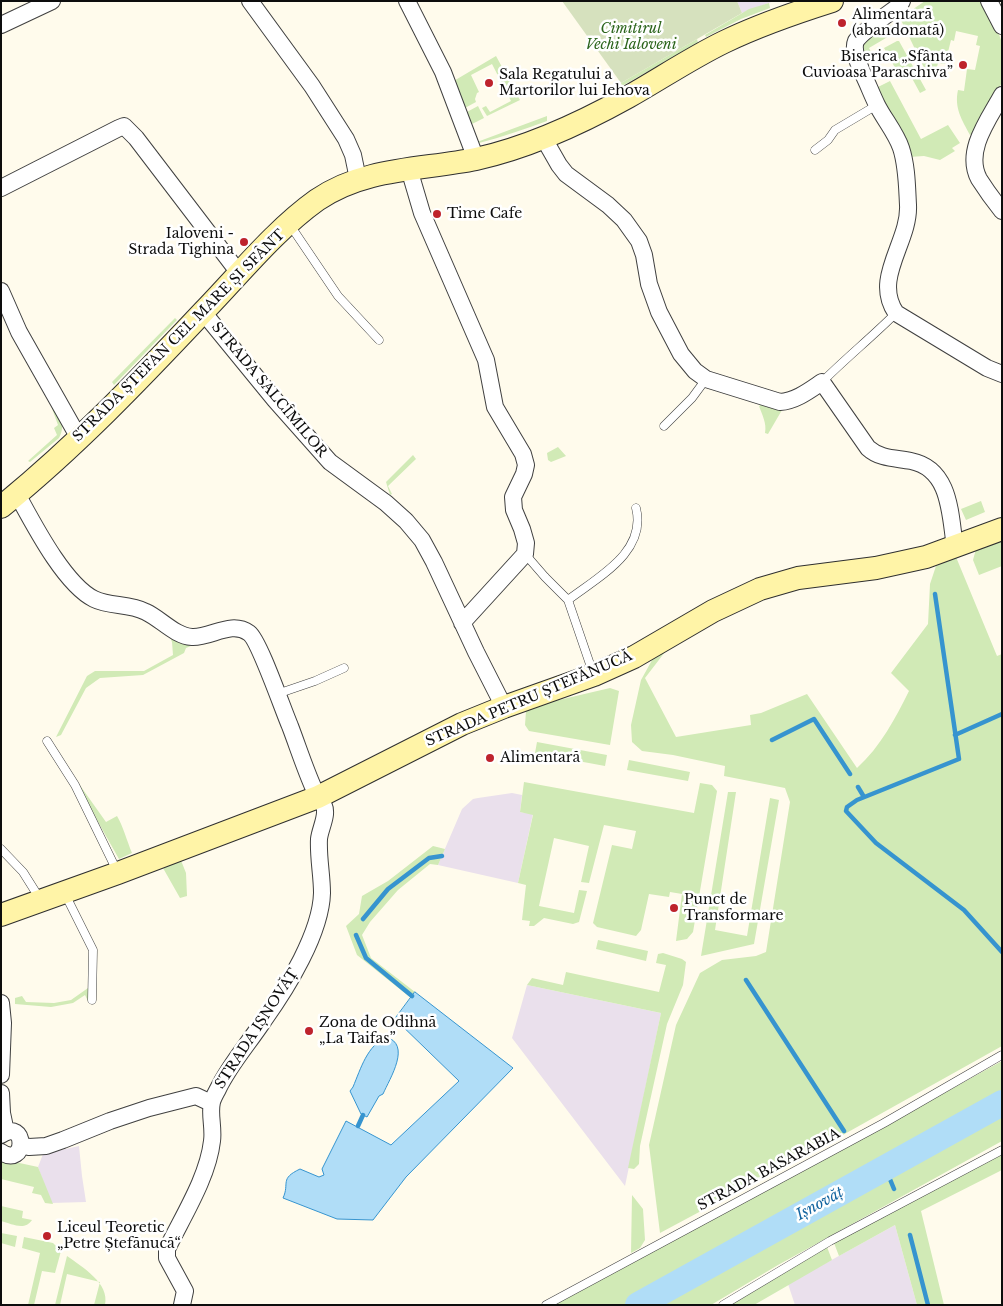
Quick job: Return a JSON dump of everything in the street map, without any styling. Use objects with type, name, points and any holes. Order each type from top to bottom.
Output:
[{"type":"main road","name":"STRADA ȘTEFAN CEL MARE ȘI SFÂNT","points":[[9,500],[122,397],[239,273],[289,224],[317,200],[358,180],[384,172],[476,159],[543,137],[609,107],[752,28],[832,1]]},
{"type":"main road","name":"STRADA PETRU ȘTEFĂNUCĂ","points":[[1,915],[318,797],[462,724],[594,675],[634,657],[713,611],[760,589],[798,578],[876,568],[926,557],[1002,529]]},
{"type":"street","points":[[1,25],[52,1]]},
{"type":"street","points":[[250,1],[312,86],[346,139],[353,155],[358,180]]},
{"type":"street","points":[[407,1],[443,72],[476,159]]},
{"type":"street","points":[[902,1],[900,5],[856,41],[855,49],[860,68],[877,105],[901,148],[904,161],[908,207],[905,230],[888,277],[886,290],[889,301],[896,313],[987,368],[1002,374]]},
{"type":"street","points":[[989,1],[1002,26]]},
{"type":"street","points":[[1002,95],[983,129],[974,156],[978,178],[1002,211]]},
{"type":"street","points":[[1,188],[124,126],[133,134],[239,273]]},
{"type":"street","points":[[543,137],[566,174],[608,205],[624,220],[639,241],[644,255],[649,284],[659,312],[695,371],[706,379],[780,402],[786,402],[806,393],[822,382],[873,453],[913,461],[927,467],[937,475],[947,499],[955,547]]},
{"type":"street","points":[[408,169],[425,221],[486,360],[495,407],[523,454],[526,465],[524,474],[513,497],[514,510],[526,543],[525,554],[462,623]]},
{"type":"street","points":[[1,292],[19,332],[79,438]]},
{"type":"street","name":"STRADA SALCÎMILOR","points":[[203,312],[275,400],[330,462],[386,503],[406,521],[422,540],[504,707]]},
{"type":"street","name":"STRADA IȘNOVĂȚ","points":[[9,500],[37,529],[60,566],[87,595],[104,604],[140,609],[186,636],[201,636],[229,628],[239,628],[252,635],[318,797],[324,806],[325,815],[320,826],[319,840],[322,892],[320,908],[314,926],[289,983],[228,1071],[211,1103],[212,1141],[207,1163],[168,1249],[167,1258],[185,1290],[182,1305]]},
{"type":"street","points":[[1,1003],[3,1023],[1,1075]]},
{"type":"street","points":[[1,1093],[4,1133],[14,1132],[17,1134],[20,1137],[21,1145],[20,1149],[14,1154],[6,1155],[1,1152]]},
{"type":"street","points":[[21,1145],[29,1147],[46,1146],[149,1108],[196,1096],[211,1103]]},
{"type":"lane","points":[[814,150],[828,140],[835,130],[877,105]]},
{"type":"lane","name":"STRADA ȘTEFAN CEL MARE ȘI SFÂNT","points":[[289,224],[338,296],[379,340]]},
{"type":"lane","points":[[822,382],[896,313]]},
{"type":"lane","points":[[664,426],[692,398],[706,379]]},
{"type":"lane","points":[[568,600],[629,550],[638,530],[639,519],[636,508]]},
{"type":"lane","points":[[525,554],[568,600],[594,675]]},
{"type":"lane","points":[[277,694],[315,681],[344,668]]},
{"type":"lane","points":[[47,741],[75,785],[118,873]]},
{"type":"lane","points":[[1,849],[23,872],[42,901]]},
{"type":"lane","points":[[64,893],[93,950],[92,1000]]},
{"type":"lane","name":"STRADA BASARABIA","points":[[546,1305],[1002,1056]]},
{"type":"lane","points":[[723,1305],[830,1241],[1002,1150]]},
{"type":"shaded area","points":[[737,1],[774,1],[742,13]]},
{"type":"shaded area","points":[[512,793],[522,795],[520,812],[533,814],[518,883],[438,865],[462,809],[473,799]]},
{"type":"shaded area","points":[[527,985],[661,1013],[625,1186],[512,1038]]},
{"type":"shaded area","points":[[79,1146],[86,1202],[51,1203],[38,1167],[43,1154]]},
{"type":"shaded area","points":[[895,1225],[917,1305],[795,1305],[788,1284]]},
{"type":"green space","name":"Cimitirul Vechi Ialoveni","points":[[562,1],[737,1],[742,13],[621,83]]},
{"type":"green space","points":[[925,1],[983,1],[994,20],[1002,43],[1002,82],[975,132],[970,135],[960,114],[957,96],[958,90],[964,91],[967,69],[975,70],[980,46],[976,45],[978,36],[956,31],[954,41],[951,40],[945,64],[938,63],[932,79],[928,76],[900,18]]},
{"type":"green space","points":[[769,3],[770,8],[741,19],[706,37],[705,35],[749,9]]},
{"type":"green space","points":[[890,25],[894,31],[891,35],[869,48],[874,58],[865,62],[861,44]]},
{"type":"green space","points":[[697,39],[698,43],[622,86],[621,83]]},
{"type":"green space","points":[[899,41],[926,90],[920,93],[907,69],[898,73],[884,48]]},
{"type":"green space","points":[[496,56],[520,100],[487,116],[482,108],[486,106],[490,112],[511,101],[492,64],[471,75],[479,92],[475,99],[476,102],[463,109],[452,82]]},
{"type":"green space","points":[[890,81],[921,139],[948,125],[960,143],[952,148],[955,151],[940,160],[924,156],[909,157],[878,87]]},
{"type":"green space","points":[[478,106],[484,118],[470,125],[465,113]]},
{"type":"green space","points":[[547,116],[547,121],[496,138],[477,142]]},
{"type":"green space","points":[[175,318],[177,320],[114,385],[112,382]]},
{"type":"green space","points":[[50,403],[62,424],[61,433],[59,438],[30,462],[28,461],[57,435],[54,428],[58,425]]},
{"type":"green space","points":[[763,403],[782,410],[768,434],[765,433],[765,422],[759,406]]},
{"type":"green space","points":[[558,447],[566,456],[551,462],[548,460],[547,453]]},
{"type":"green space","points":[[413,455],[416,459],[388,486],[392,494],[390,495],[386,482]]},
{"type":"green space","points":[[981,501],[985,512],[966,520],[961,509]]},
{"type":"green space","points":[[1002,539],[1002,566],[979,575],[973,560],[976,549]]},
{"type":"green space","points":[[956,557],[997,656],[1002,654],[1002,1046],[841,1136],[660,1233],[649,1145],[676,1025],[700,973],[722,960],[756,956],[766,952],[790,802],[785,788],[724,776],[725,766],[673,755],[642,751],[632,742],[631,725],[641,680],[656,653],[665,652],[645,678],[676,737],[751,725],[750,715],[761,713],[807,694],[857,768],[866,760],[893,722],[909,691],[891,673],[928,624],[930,584],[936,566]]},
{"type":"green space","points":[[168,632],[198,643],[186,648],[184,653],[143,675],[100,678],[86,688],[61,735],[56,737],[87,676],[95,671],[144,671],[173,655],[172,642]]},
{"type":"green space","points":[[610,688],[619,691],[610,745],[529,731],[525,725],[526,711],[546,703]]},
{"type":"green space","points":[[537,742],[607,755],[605,766],[535,753]]},
{"type":"green space","points":[[629,760],[690,772],[688,781],[627,770]]},
{"type":"green space","points":[[524,782],[694,813],[700,783],[712,785],[717,791],[693,932],[687,939],[676,941],[682,894],[670,892],[669,897],[649,894],[641,930],[636,936],[597,927],[593,923],[612,845],[632,849],[636,831],[604,825],[589,883],[581,882],[589,846],[554,838],[539,906],[574,913],[579,890],[587,891],[579,922],[573,924],[544,918],[534,926],[529,926],[530,921],[522,920],[526,885],[518,883],[533,815],[520,812]]},
{"type":"green space","points":[[79,784],[106,822],[117,816],[132,853],[119,859]]},
{"type":"green space","points":[[728,792],[736,792],[715,930],[747,936],[770,798],[779,800],[754,944],[701,956]]},
{"type":"green space","points":[[433,846],[445,849],[438,865],[430,864],[398,890],[370,922],[362,935],[371,958],[415,992],[411,998],[357,955],[346,926],[359,914],[362,896],[388,881]]},
{"type":"green space","points":[[180,858],[186,873],[187,896],[180,898],[163,868]]},
{"type":"green space","points":[[598,940],[648,951],[646,961],[596,949]]},
{"type":"green space","points":[[663,953],[686,962],[683,985],[667,1024],[640,1146],[639,1164],[634,1169],[628,1168],[661,1013],[527,985],[532,978],[563,985],[566,972],[659,992],[666,965],[656,963],[658,954]]},
{"type":"green space","points":[[88,988],[88,1001],[85,995],[73,1003],[51,1007],[15,1004],[15,998],[22,996],[26,1002],[54,1003],[71,1000]]},
{"type":"green space","points":[[1002,1061],[1002,1141],[778,1265],[711,1305],[554,1305],[834,1154]]},
{"type":"green space","points":[[1002,1153],[1002,1170],[921,1211],[944,1305],[917,1305],[895,1225],[839,1256],[834,1243]]},
{"type":"green space","points":[[1,1159],[38,1167],[53,1204],[45,1203],[41,1195],[32,1193],[34,1187],[1,1179]]},
{"type":"green space","points":[[632,1195],[643,1209],[645,1240],[640,1248],[631,1253]]},
{"type":"green space","points":[[1,1206],[23,1211],[22,1218],[32,1220],[22,1226],[1,1221]]},
{"type":"green space","points":[[1,1233],[17,1236],[15,1247],[1,1243]]},
{"type":"green space","points":[[24,1237],[53,1243],[61,1251],[55,1273],[42,1271],[34,1305],[28,1305],[40,1253],[22,1248]]},
{"type":"green space","points":[[827,1247],[832,1260],[754,1305],[731,1305]]},
{"type":"green space","points":[[67,1256],[94,1276],[98,1282],[67,1274],[60,1305],[55,1305]]},
{"type":"green space","points":[[100,1284],[105,1297],[105,1305],[94,1305]]},
{"type":"water","points":[[415,992],[513,1068],[406,1177],[373,1220],[337,1219],[283,1198],[287,1179],[300,1169],[319,1177],[324,1175],[322,1169],[346,1121],[391,1145],[459,1081],[395,1019]]},
{"type":"water","points":[[386,1037],[394,1041],[397,1047],[397,1062],[383,1094],[379,1096],[367,1117],[361,1114],[350,1091],[369,1052],[379,1041]]},
{"type":"waterway","points":[[935,594],[959,759],[857,800],[847,807],[846,811],[876,843],[964,910],[1002,952]]},
{"type":"waterway","points":[[955,735],[1002,714]]},
{"type":"waterway","points":[[772,740],[814,719],[850,774]]},
{"type":"waterway","points":[[858,787],[864,797]]},
{"type":"waterway","points":[[363,919],[388,889],[429,858],[442,856]]},
{"type":"waterway","points":[[356,935],[366,958],[412,996]]},
{"type":"waterway","points":[[746,980],[844,1131]]},
{"type":"waterway","name":"Ișnovăț","points":[[638,1305],[1002,1103]]},
{"type":"waterway","points":[[358,1126],[363,1115]]},
{"type":"waterway","points":[[885,1167],[894,1189]]},
{"type":"waterway","points":[[910,1235],[928,1305]]},
{"type":"waterway","points":[[657,1294],[661,1305]]},
{"type":"place","name":"Alimentară (abandonată)","points":[[842,23]]},
{"type":"place","name":"Biserica „Sfânta Cuvioasa Paraschiva”","points":[[963,65]]},
{"type":"place","name":"Sala Regatului a Martorilor lui Iehova","points":[[489,83]]},
{"type":"place","name":"Time Cafe","points":[[437,214]]},
{"type":"place","name":"Ialoveni - Strada Tighina","points":[[244,242]]},
{"type":"place","name":"Alimentară","points":[[490,758]]},
{"type":"place","name":"Punct de Transformare","points":[[674,908]]},
{"type":"place","name":"Zona de Odihnă „La Taifas”","points":[[309,1031]]},
{"type":"place","name":"Liceul Teoretic „Petre Ștefănucă“","points":[[47,1236]]}]
